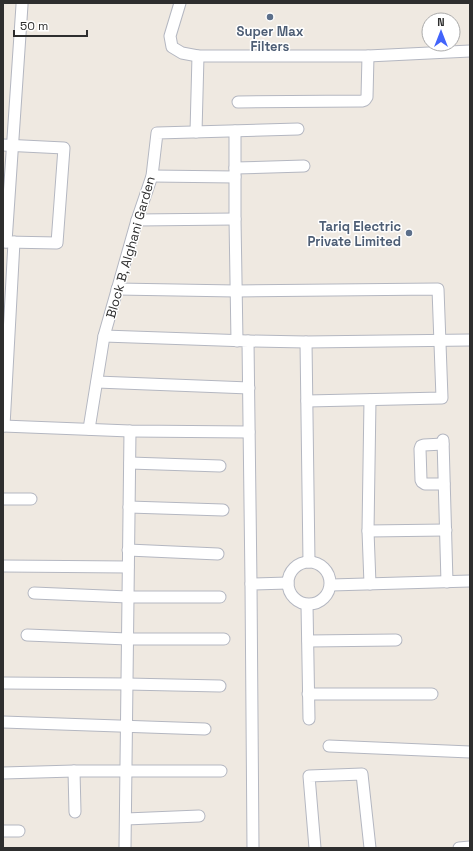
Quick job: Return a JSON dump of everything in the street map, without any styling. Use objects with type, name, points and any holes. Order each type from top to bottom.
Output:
[{"type":"street","points":[[22,3],[8,145],[8,242],[3,426],[130,431],[249,432]]},
{"type":"street","points":[[180,3],[170,36],[172,47],[182,53],[198,56],[368,56],[470,51]]},
{"type":"street","points":[[198,56],[196,132],[298,129]]},
{"type":"street","points":[[238,102],[365,100],[368,97],[368,56]]},
{"type":"street","points":[[235,131],[236,291],[249,388],[253,848]]},
{"type":"street","name":"Block B, Alghani Garden","points":[[88,429],[104,336],[137,220],[152,176],[157,133],[196,132]]},
{"type":"street","points":[[8,145],[64,148],[57,243],[8,242]]},
{"type":"street","points":[[152,176],[235,172],[304,166]]},
{"type":"street","points":[[137,220],[235,219]]},
{"type":"street","points":[[117,289],[236,291],[438,289],[442,398],[307,401]]},
{"type":"street","points":[[104,336],[306,342],[470,340]]},
{"type":"street","points":[[306,342],[308,562]]},
{"type":"street","points":[[97,382],[249,388]]},
{"type":"street","points":[[370,400],[368,530],[370,584]]},
{"type":"street","points":[[125,848],[130,431]]},
{"type":"street","points":[[444,484],[425,484],[422,482],[421,446],[443,442],[447,582]]},
{"type":"street","points":[[130,463],[220,466]]},
{"type":"street","points":[[3,499],[31,499]]},
{"type":"street","points":[[129,507],[223,510]]},
{"type":"street","points":[[368,530],[446,530]]},
{"type":"street","points":[[128,550],[218,554]]},
{"type":"street","points":[[308,562],[316,563],[322,566],[327,571],[331,585],[326,597],[321,602],[307,605],[296,600],[289,589],[288,583],[289,577],[296,566],[308,562]]},
{"type":"street","points":[[3,566],[128,567]]},
{"type":"street","points":[[331,585],[470,582]]},
{"type":"street","points":[[251,584],[288,583]]},
{"type":"street","points":[[34,593],[128,597],[220,597]]},
{"type":"street","points":[[307,605],[309,719]]},
{"type":"street","points":[[27,635],[128,639],[224,639]]},
{"type":"street","points":[[308,641],[396,640]]},
{"type":"street","points":[[3,683],[220,686]]},
{"type":"street","points":[[308,694],[432,694]]},
{"type":"street","points":[[3,722],[205,729]]},
{"type":"street","points":[[329,746],[470,752]]},
{"type":"street","points":[[74,771],[75,812]]},
{"type":"street","points":[[3,772],[221,771]]},
{"type":"street","points":[[316,848],[309,776],[362,774],[370,848]]},
{"type":"street","points":[[126,819],[199,816]]},
{"type":"street","points":[[3,831],[19,832]]},
{"type":"street","points":[[459,848],[470,847]]},
{"type":"place","name":"Super Max Filters","points":[[270,17]]},
{"type":"place","name":"Tariq Electric Private Limited","points":[[409,233]]}]
